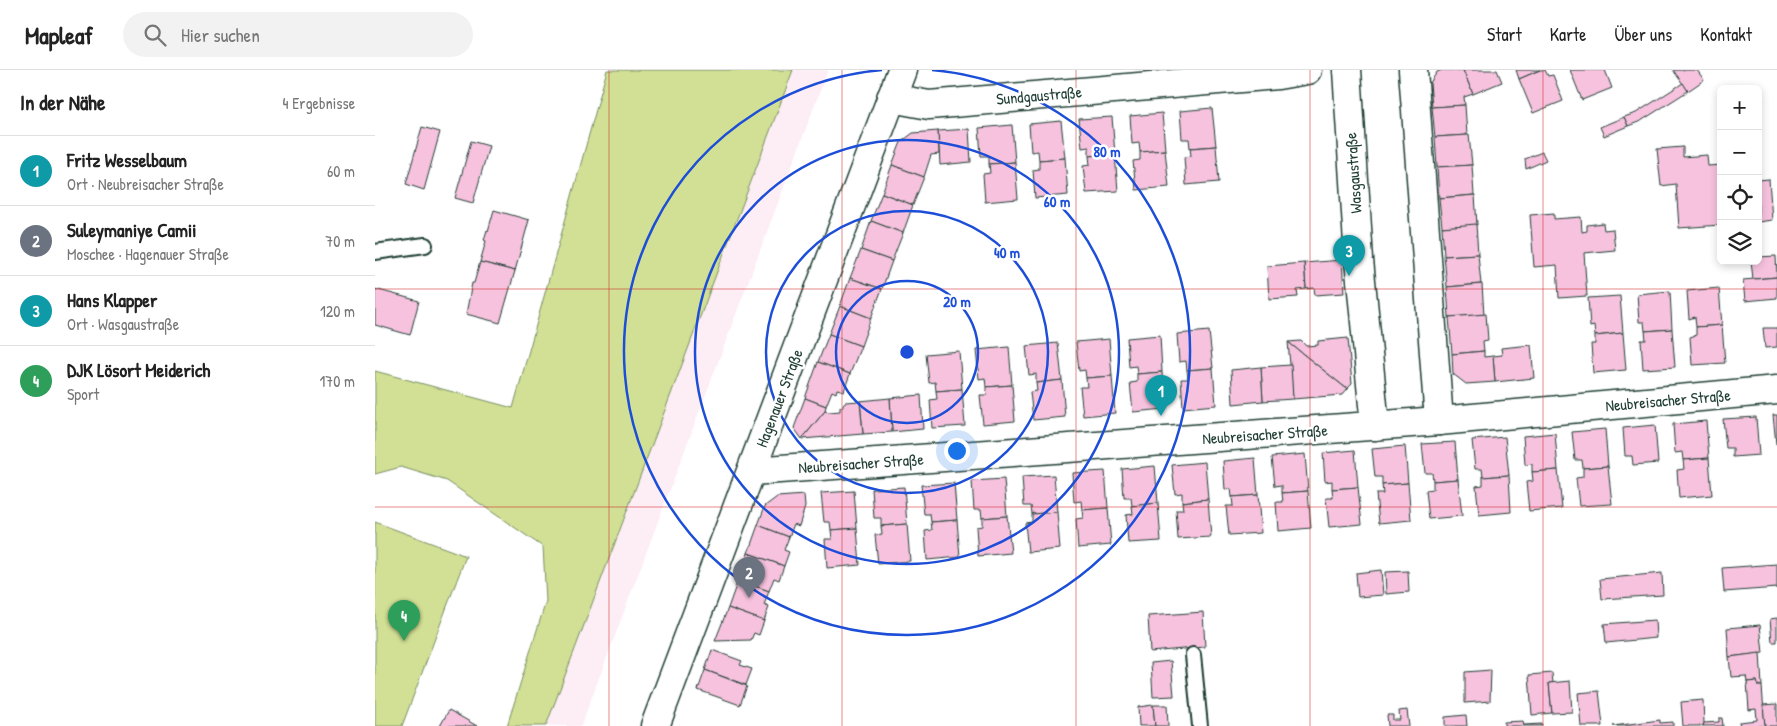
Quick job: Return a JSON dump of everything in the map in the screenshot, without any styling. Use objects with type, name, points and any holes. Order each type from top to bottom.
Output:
[{"type":"street","name":"Hagenauer Straße","points":[[655,726],[902,70]]},
{"type":"street","name":"Sundgaustraße","points":[[891,98],[929,105],[1278,75],[1307,70]]},
{"type":"street","name":"Wasgaustraße","points":[[1347,70],[1359,260],[1375,426]]},
{"type":"street","points":[[1413,70],[1439,421]]},
{"type":"street","name":"Neubreisacher Straße","points":[[752,471],[1439,421],[1777,390]]},
{"type":"lane","points":[[375,252],[425,245]]},
{"type":"lane","points":[[1193,655],[1200,726]]},
{"type":"shaded area","points":[[793,70],[828,70],[581,726],[546,726]]},
{"type":"green space","points":[[607,70],[793,70],[546,726],[507,726],[546,601],[543,547],[447,481],[401,467],[375,474],[375,371],[513,408]]},
{"type":"green space","points":[[375,522],[466,556],[402,726],[375,726]]},
{"type":"building","points":[[1442,70],[1463,70],[1473,94],[1464,97],[1465,105],[1432,107],[1430,83],[1437,72]]},
{"type":"building","points":[[1463,70],[1497,70],[1502,82],[1473,94]]},
{"type":"building","points":[[1516,70],[1540,70],[1519,79]]},
{"type":"building","points":[[1540,70],[1545,70],[1548,76],[1553,75],[1563,101],[1533,113],[1519,79]]},
{"type":"building","points":[[1570,70],[1605,70],[1612,88],[1582,100]]},
{"type":"building","points":[[1673,70],[1697,70],[1704,80],[1688,91]]},
{"type":"building","points":[[1683,83],[1688,91],[1641,121],[1628,126],[1624,117],[1636,113]]},
{"type":"building","points":[[1465,105],[1467,135],[1435,137],[1432,107]]},
{"type":"building","points":[[1212,108],[1216,146],[1190,148],[1189,139],[1182,139],[1180,111]]},
{"type":"building","points":[[1162,113],[1165,150],[1140,152],[1139,143],[1132,144],[1130,116]]},
{"type":"building","points":[[1112,117],[1115,154],[1089,156],[1089,147],[1082,148],[1079,119]]},
{"type":"building","points":[[1624,117],[1628,126],[1604,136],[1600,127]]},
{"type":"building","points":[[1061,121],[1065,158],[1039,160],[1038,151],[1031,152],[1029,124]]},
{"type":"building","points":[[1012,125],[1015,162],[989,164],[989,156],[981,156],[979,128]]},
{"type":"building","points":[[422,127],[440,132],[424,190],[406,184]]},
{"type":"building","points":[[969,129],[971,162],[940,165],[938,131]]},
{"type":"building","points":[[938,131],[939,154],[931,155],[924,177],[892,165],[901,142],[913,133]]},
{"type":"building","points":[[1469,135],[1472,165],[1437,167],[1435,137]]},
{"type":"building","points":[[471,141],[489,146],[473,203],[455,198]]},
{"type":"building","points":[[1216,146],[1219,182],[1186,185],[1184,157],[1191,156],[1190,148]]},
{"type":"building","points":[[1683,147],[1683,157],[1707,155],[1708,166],[1717,165],[1717,225],[1679,228],[1676,184],[1661,186],[1657,149]]},
{"type":"building","points":[[1165,150],[1169,187],[1136,190],[1133,161],[1140,160],[1140,152]]},
{"type":"building","points":[[1542,152],[1546,160],[1526,169],[1525,159]]},
{"type":"building","points":[[1115,154],[1118,191],[1086,193],[1083,166],[1090,165],[1089,156]]},
{"type":"building","points":[[1065,158],[1068,195],[1035,198],[1033,170],[1039,169],[1039,160]]},
{"type":"building","points":[[1015,162],[1018,199],[985,202],[983,174],[990,173],[989,164]]},
{"type":"building","points":[[892,165],[924,177],[913,205],[882,193]]},
{"type":"building","points":[[1472,165],[1474,195],[1439,198],[1437,167]]},
{"type":"building","points":[[1769,179],[1772,220],[1762,221],[1762,220],[1762,180]]},
{"type":"building","points":[[882,193],[913,205],[903,233],[871,221]]},
{"type":"building","points":[[1475,195],[1477,225],[1442,227],[1439,198]]},
{"type":"building","points":[[494,210],[529,220],[515,271],[480,262],[486,241],[484,240]]},
{"type":"building","points":[[1554,213],[1554,219],[1581,217],[1582,232],[1587,231],[1587,225],[1603,223],[1604,230],[1613,229],[1615,250],[1584,253],[1587,296],[1559,298],[1557,265],[1534,267],[1530,215]]},
{"type":"building","points":[[871,221],[903,233],[892,261],[861,250]]},
{"type":"building","points":[[1476,224],[1478,254],[1444,256],[1442,227]]},
{"type":"building","points":[[861,250],[892,261],[882,289],[850,278]]},
{"type":"building","points":[[1478,254],[1481,284],[1447,287],[1444,256]]},
{"type":"building","points":[[1776,256],[1777,277],[1753,279],[1751,265],[1762,265],[1762,257]]},
{"type":"building","points":[[1342,260],[1344,293],[1315,295],[1314,288],[1306,289],[1304,263]]},
{"type":"building","points":[[480,262],[515,271],[500,323],[466,314],[472,283],[474,283]]},
{"type":"building","points":[[1304,263],[1306,289],[1297,290],[1298,297],[1269,299],[1267,266]]},
{"type":"building","points":[[1777,277],[1777,298],[1745,301],[1743,280]]},
{"type":"building","points":[[850,278],[882,289],[871,318],[840,306]]},
{"type":"building","points":[[1482,284],[1484,315],[1449,317],[1447,287]]},
{"type":"building","points":[[1719,288],[1722,325],[1696,327],[1695,317],[1689,319],[1687,291]]},
{"type":"building","points":[[375,289],[419,301],[410,335],[375,325]]},
{"type":"building","points":[[1670,291],[1672,329],[1645,331],[1644,322],[1639,322],[1637,294]]},
{"type":"building","points":[[1620,296],[1623,333],[1595,336],[1594,326],[1590,327],[1588,298]]},
{"type":"building","points":[[840,306],[871,318],[861,346],[829,334]]},
{"type":"building","points":[[1486,314],[1488,340],[1483,341],[1484,351],[1452,354],[1449,317]]},
{"type":"building","points":[[1722,325],[1725,363],[1692,365],[1690,337],[1696,335],[1696,327]]},
{"type":"building","points":[[1763,328],[1777,328],[1777,347],[1765,348]]},
{"type":"building","points":[[1672,329],[1675,367],[1643,369],[1641,340],[1646,340],[1645,331]]},
{"type":"building","points":[[1209,331],[1213,368],[1187,370],[1186,361],[1179,362],[1177,334]]},
{"type":"building","points":[[1623,333],[1626,370],[1593,373],[1591,344],[1595,344],[1595,336]]},
{"type":"building","points":[[829,334],[861,346],[850,374],[818,362]]},
{"type":"building","points":[[1160,335],[1162,372],[1137,374],[1136,366],[1129,367],[1127,338]]},
{"type":"building","points":[[1348,338],[1352,384],[1347,389],[1288,342],[1301,341],[1306,346],[1318,345],[1318,341]]},
{"type":"building","points":[[1109,339],[1112,376],[1086,378],[1085,370],[1079,371],[1076,342]]},
{"type":"building","points":[[1288,342],[1347,389],[1342,395],[1293,399]]},
{"type":"building","points":[[1058,343],[1062,380],[1036,383],[1036,374],[1029,375],[1026,346]]},
{"type":"building","points":[[1531,345],[1534,378],[1495,382],[1493,356],[1502,355],[1501,348]]},
{"type":"building","points":[[1009,347],[1012,385],[986,387],[985,378],[979,379],[976,350]]},
{"type":"building","points":[[959,351],[962,389],[936,391],[935,382],[929,383],[926,354]]},
{"type":"building","points":[[1484,351],[1484,357],[1493,356],[1495,382],[1466,384],[1453,374],[1452,354]]},
{"type":"building","points":[[818,362],[850,374],[844,391],[837,389],[836,393],[832,391],[826,406],[805,398]]},
{"type":"building","points":[[1291,365],[1293,399],[1263,401],[1261,367]]},
{"type":"building","points":[[1261,367],[1263,401],[1233,404],[1231,370]]},
{"type":"building","points":[[1213,368],[1216,405],[1183,408],[1181,379],[1188,379],[1187,370]]},
{"type":"building","points":[[1162,372],[1165,409],[1133,412],[1130,383],[1137,382],[1137,374]]},
{"type":"building","points":[[1112,376],[1115,413],[1083,416],[1080,387],[1087,387],[1086,378]]},
{"type":"building","points":[[1062,380],[1065,417],[1033,420],[1030,392],[1037,391],[1036,383]]},
{"type":"building","points":[[1012,385],[1015,421],[983,424],[980,395],[987,395],[986,387]]},
{"type":"building","points":[[962,389],[965,426],[932,428],[930,400],[937,399],[936,391]]},
{"type":"building","points":[[921,395],[923,429],[892,432],[890,398]]},
{"type":"building","points":[[805,398],[826,406],[825,411],[802,439],[794,428]]},
{"type":"building","points":[[890,398],[892,432],[863,434],[860,401]]},
{"type":"building","points":[[860,401],[863,434],[802,439],[825,411],[840,411],[840,407],[843,407],[845,402]]},
{"type":"building","points":[[1773,415],[1777,415],[1777,444],[1776,444]]},
{"type":"building","points":[[1756,417],[1759,455],[1733,457],[1733,448],[1726,448],[1723,419]]},
{"type":"building","points":[[1706,421],[1709,458],[1683,460],[1682,452],[1675,453],[1673,424]]},
{"type":"building","points":[[1655,425],[1658,463],[1633,465],[1632,456],[1625,456],[1623,428]]},
{"type":"building","points":[[1605,429],[1608,466],[1583,468],[1582,460],[1575,460],[1572,432]]},
{"type":"building","points":[[1555,433],[1558,470],[1532,472],[1532,464],[1525,465],[1523,436]]},
{"type":"building","points":[[1505,437],[1509,475],[1483,477],[1482,469],[1475,469],[1472,440]]},
{"type":"building","points":[[1455,442],[1458,479],[1433,481],[1432,473],[1425,473],[1422,444]]},
{"type":"building","points":[[1405,446],[1408,483],[1382,485],[1382,477],[1375,477],[1372,449]]},
{"type":"building","points":[[1355,450],[1358,487],[1332,489],[1332,481],[1325,482],[1323,453]]},
{"type":"building","points":[[1305,454],[1308,491],[1282,493],[1282,485],[1275,486],[1272,457]]},
{"type":"building","points":[[1255,458],[1258,495],[1232,497],[1231,489],[1225,490],[1223,461]]},
{"type":"building","points":[[1709,458],[1712,495],[1679,498],[1677,470],[1684,469],[1683,460]]},
{"type":"building","points":[[1205,462],[1208,499],[1182,502],[1182,493],[1175,494],[1172,465]]},
{"type":"building","points":[[1155,466],[1158,503],[1132,506],[1131,498],[1124,498],[1122,469]]},
{"type":"building","points":[[1608,466],[1612,504],[1579,506],[1576,478],[1583,477],[1583,468]]},
{"type":"building","points":[[1558,470],[1562,508],[1529,511],[1526,482],[1533,481],[1532,472]]},
{"type":"building","points":[[1105,471],[1108,508],[1082,510],[1081,501],[1074,502],[1072,473]]},
{"type":"building","points":[[1054,475],[1057,512],[1032,514],[1031,506],[1024,506],[1022,477]]},
{"type":"building","points":[[1509,475],[1511,512],[1479,515],[1476,486],[1483,485],[1483,477]]},
{"type":"building","points":[[1004,479],[1007,516],[982,518],[981,510],[974,510],[972,481]]},
{"type":"building","points":[[1458,479],[1462,516],[1429,519],[1426,490],[1433,489],[1433,481]]},
{"type":"building","points":[[954,483],[957,520],[931,522],[930,514],[924,514],[921,485]]},
{"type":"building","points":[[1408,483],[1411,520],[1379,523],[1376,494],[1383,494],[1382,485]]},
{"type":"building","points":[[904,487],[907,524],[881,526],[881,518],[874,518],[872,489]]},
{"type":"building","points":[[1358,487],[1362,524],[1329,527],[1326,498],[1333,498],[1332,489]]},
{"type":"building","points":[[854,491],[857,528],[831,530],[830,522],[824,522],[821,493]]},
{"type":"building","points":[[1308,491],[1311,528],[1278,531],[1276,502],[1283,502],[1282,493]]},
{"type":"building","points":[[804,495],[805,507],[799,526],[794,524],[789,537],[758,525],[765,506],[777,497]]},
{"type":"building","points":[[1258,495],[1261,533],[1229,535],[1226,506],[1233,506],[1232,497]]},
{"type":"building","points":[[1208,499],[1211,537],[1178,539],[1176,510],[1183,510],[1182,502]]},
{"type":"building","points":[[1158,503],[1161,541],[1128,543],[1126,515],[1133,514],[1132,506]]},
{"type":"building","points":[[1108,508],[1111,545],[1078,548],[1076,519],[1083,518],[1082,510]]},
{"type":"building","points":[[1057,512],[1060,549],[1028,552],[1025,523],[1032,522],[1032,514]]},
{"type":"building","points":[[1007,516],[1011,553],[978,556],[976,527],[982,526],[982,518]]},
{"type":"building","points":[[957,520],[960,557],[927,560],[925,531],[932,530],[931,522]]},
{"type":"building","points":[[907,524],[910,561],[878,564],[875,535],[882,534],[881,526]]},
{"type":"building","points":[[758,525],[789,537],[784,550],[789,552],[784,566],[748,553]]},
{"type":"building","points":[[857,528],[860,565],[827,568],[825,539],[832,539],[831,530]]},
{"type":"building","points":[[748,553],[784,566],[779,580],[774,578],[769,591],[738,580]]},
{"type":"building","points":[[1777,564],[1777,588],[1724,592],[1722,568]]},
{"type":"building","points":[[1381,570],[1383,595],[1358,597],[1356,573]]},
{"type":"building","points":[[1408,571],[1409,592],[1386,594],[1385,572]]},
{"type":"building","points":[[1662,573],[1663,595],[1602,599],[1600,579]]},
{"type":"building","points":[[738,580],[769,591],[764,605],[769,607],[764,621],[728,608]]},
{"type":"building","points":[[728,608],[764,621],[759,635],[754,633],[751,640],[715,641]]},
{"type":"building","points":[[1203,612],[1205,647],[1150,652],[1148,616]]},
{"type":"building","points":[[1777,618],[1777,642],[1772,642],[1770,619]]},
{"type":"building","points":[[1655,620],[1656,638],[1606,643],[1604,624]]},
{"type":"building","points":[[1760,625],[1763,653],[1729,657],[1727,628]]},
{"type":"building","points":[[712,650],[742,661],[740,665],[752,669],[746,685],[705,670]]},
{"type":"building","points":[[1760,653],[1762,686],[1758,686],[1757,681],[1747,682],[1746,676],[1731,677],[1729,657]]},
{"type":"building","points":[[1171,661],[1174,696],[1153,697],[1151,663]]},
{"type":"building","points":[[705,670],[747,686],[740,705],[698,690]]},
{"type":"building","points":[[1491,670],[1490,701],[1465,703],[1465,672]]},
{"type":"building","points":[[1552,673],[1553,683],[1549,683],[1552,713],[1532,715],[1529,675]]},
{"type":"building","points":[[1570,681],[1572,712],[1552,713],[1549,683]]},
{"type":"building","points":[[1757,681],[1758,686],[1762,686],[1765,726],[1740,726],[1739,722],[1757,720],[1756,709],[1749,710],[1747,682]]},
{"type":"building","points":[[1599,691],[1603,726],[1581,726],[1578,693]]},
{"type":"building","points":[[1703,700],[1703,726],[1683,726],[1681,702]]},
{"type":"building","points":[[1777,704],[1777,726],[1765,726],[1763,705]]},
{"type":"building","points":[[1153,705],[1155,726],[1139,726],[1138,707]]},
{"type":"building","points":[[1153,705],[1167,705],[1168,726],[1155,726]]},
{"type":"building","points":[[449,710],[477,726],[440,726]]},
{"type":"building","points":[[1407,710],[1409,726],[1388,726],[1387,715],[1393,715],[1393,720],[1400,720],[1399,711]]},
{"type":"building","points":[[1466,715],[1467,726],[1445,726],[1445,717]]},
{"type":"building","points":[[1719,718],[1722,718],[1723,726],[1703,726],[1704,723],[1719,722]]},
{"type":"building","points":[[1660,720],[1660,723],[1673,722],[1673,726],[1613,726]]},
{"type":"building","points":[[1523,721],[1524,725],[1542,724],[1542,726],[1504,726],[1504,722]]},
{"type":"place","name":"Hans Klapper","points":[[1349,276]]},
{"type":"place","name":"Fritz Wesselbaum","points":[[1161,416]]},
{"type":"place","name":"Suleymaniye Camii","points":[[749,598]]},
{"type":"place","name":"DJK Lösort Meiderich","points":[[404,641]]}]
